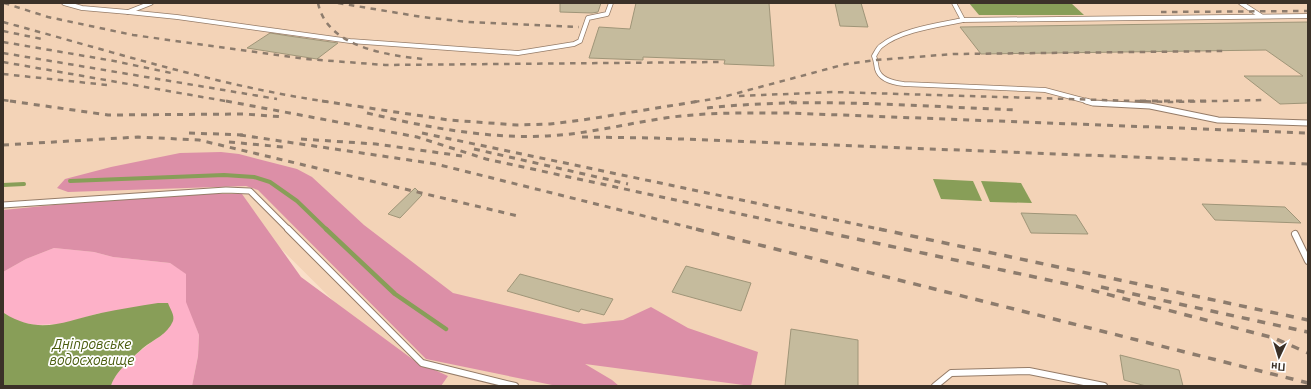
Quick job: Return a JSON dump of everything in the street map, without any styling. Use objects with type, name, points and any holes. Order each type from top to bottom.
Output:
[{"type":"lane","points":[[64,3],[82,8],[177,17],[350,41],[518,53],[574,44],[580,41],[588,18],[607,14],[611,3]]},
{"type":"lane","points":[[128,12],[151,3]]},
{"type":"lane","points":[[954,3],[963,20]]},
{"type":"lane","points":[[1241,3],[1261,16]]},
{"type":"lane","points":[[1308,16],[963,20],[896,38],[882,46],[874,56],[877,71],[882,77],[904,84],[1045,90],[1093,103],[1150,106],[1218,120],[1308,123]]},
{"type":"lane","points":[[3,205],[226,190],[250,191],[422,363],[515,386]]},
{"type":"lane","points":[[1295,234],[1308,261]]},
{"type":"lane","points":[[935,386],[951,373],[1029,371],[1104,386]]},
{"type":"shaded area","points":[[3,3],[1308,3],[1308,386],[419,386],[237,205],[3,210]]},
{"type":"shaded area","points":[[221,152],[239,154],[297,169],[312,177],[364,225],[453,293],[584,324],[623,320],[651,307],[688,328],[758,352],[751,386],[585,364],[612,380],[619,386],[557,386],[426,359],[258,190],[246,186],[68,192],[57,188],[65,179],[111,167],[180,153]]},
{"type":"shaded area","points":[[209,194],[242,194],[301,277],[415,361],[448,376],[441,386],[192,386],[198,356],[199,335],[186,302],[186,274],[170,263],[113,257],[94,252],[54,248],[26,259],[3,272],[3,210],[84,202]]},
{"type":"shaded area","points":[[54,248],[94,252],[113,257],[170,263],[187,274],[187,302],[199,335],[198,356],[192,386],[111,386],[114,379],[125,365],[163,334],[100,313],[62,324],[34,325],[16,321],[4,313],[3,272],[26,259]]},
{"type":"water","points":[[969,3],[1071,3],[1084,15],[979,15]]},
{"type":"water","points":[[933,179],[973,181],[982,201],[941,199]]},
{"type":"water","points":[[981,181],[1021,183],[1032,203],[990,202]]},
{"type":"water","name":"Дніпровське водосховище","points":[[158,303],[168,303],[173,316],[171,326],[168,330],[143,348],[124,366],[116,376],[111,386],[3,386],[3,308],[4,313],[17,320],[29,324],[52,325],[88,316]]},
{"type":"building","points":[[560,3],[601,3],[598,12],[592,13],[560,12]]},
{"type":"building","points":[[636,3],[769,3],[774,66],[724,64],[725,60],[643,57],[643,60],[589,58],[599,27],[630,29]]},
{"type":"building","points":[[835,3],[861,3],[868,27],[840,26]]},
{"type":"building","points":[[1308,22],[1308,103],[1280,104],[1244,76],[1303,76],[1266,50],[981,54],[960,27]]},
{"type":"building","points":[[270,33],[338,43],[317,59],[247,48]]},
{"type":"building","points":[[415,188],[422,195],[400,218],[388,214]]},
{"type":"building","points":[[1202,204],[1285,207],[1301,223],[1215,220]]},
{"type":"building","points":[[1021,213],[1076,215],[1088,234],[1031,233]]},
{"type":"building","points":[[686,266],[751,283],[741,311],[672,292]]},
{"type":"building","points":[[520,274],[613,299],[604,315],[581,309],[579,312],[507,291]]},
{"type":"building","points":[[791,329],[858,340],[858,386],[785,386]]},
{"type":"building","points":[[1120,355],[1179,370],[1183,386],[1146,386],[1124,380]]},
{"type":"waterway","points":[[70,181],[224,175],[254,177],[270,182],[297,201],[327,230]]},
{"type":"waterway","points":[[3,185],[24,184]]},
{"type":"waterway","points":[[326,229],[395,294],[446,329]]},
{"type":"railway","points":[[4,3],[48,17],[133,35],[306,59],[385,65],[720,62]]},
{"type":"railway","points":[[318,3],[324,18],[333,30],[345,39],[376,51],[392,55],[423,59]]},
{"type":"railway","points":[[338,3],[422,17],[468,22],[579,27]]},
{"type":"railway","points":[[1161,12],[1308,11]]},
{"type":"railway","points":[[3,22],[165,67],[246,87],[329,102]]},
{"type":"railway","points":[[3,31],[42,39]]},
{"type":"railway","points":[[3,42],[114,61],[176,74]]},
{"type":"railway","points":[[694,102],[719,98],[846,64],[876,60],[954,54],[1226,51]]},
{"type":"railway","points":[[3,53],[277,99]]},
{"type":"railway","points":[[3,62],[231,102]]},
{"type":"railway","points":[[3,74],[107,85]]},
{"type":"railway","points":[[739,96],[833,92],[1170,102],[1264,100]]},
{"type":"railway","points":[[3,100],[16,102]]},
{"type":"railway","points":[[10,101],[108,115],[244,114],[284,117]]},
{"type":"railway","points":[[226,101],[417,137],[486,159],[814,230]]},
{"type":"railway","points":[[322,101],[449,120],[517,125],[550,124],[583,120],[700,101]]},
{"type":"railway","points":[[1140,101],[1212,101]]},
{"type":"railway","points":[[789,102],[794,102]]},
{"type":"railway","points":[[707,108],[784,103],[861,103],[1016,110]]},
{"type":"railway","points":[[367,113],[456,131],[501,136],[562,135],[680,116],[743,113],[789,113],[1308,133]]},
{"type":"railway","points":[[189,133],[245,135]]},
{"type":"railway","points":[[422,133],[884,230]]},
{"type":"railway","points":[[240,135],[436,164],[696,229]]},
{"type":"railway","points":[[3,145],[138,137],[199,140],[518,216]]},
{"type":"railway","points":[[582,137],[656,138],[1308,164]]},
{"type":"railway","points":[[301,139],[376,144],[462,156]]},
{"type":"railway","points":[[229,142],[283,147]]},
{"type":"railway","points":[[474,149],[628,184]]},
{"type":"railway","points":[[696,229],[700,230]]},
{"type":"railway","points":[[696,229],[1308,383]]},
{"type":"railway","points":[[810,229],[1072,285],[1274,338],[1308,353]]},
{"type":"railway","points":[[879,229],[1308,320]]},
{"type":"railway","points":[[1101,287],[1308,332]]}]
